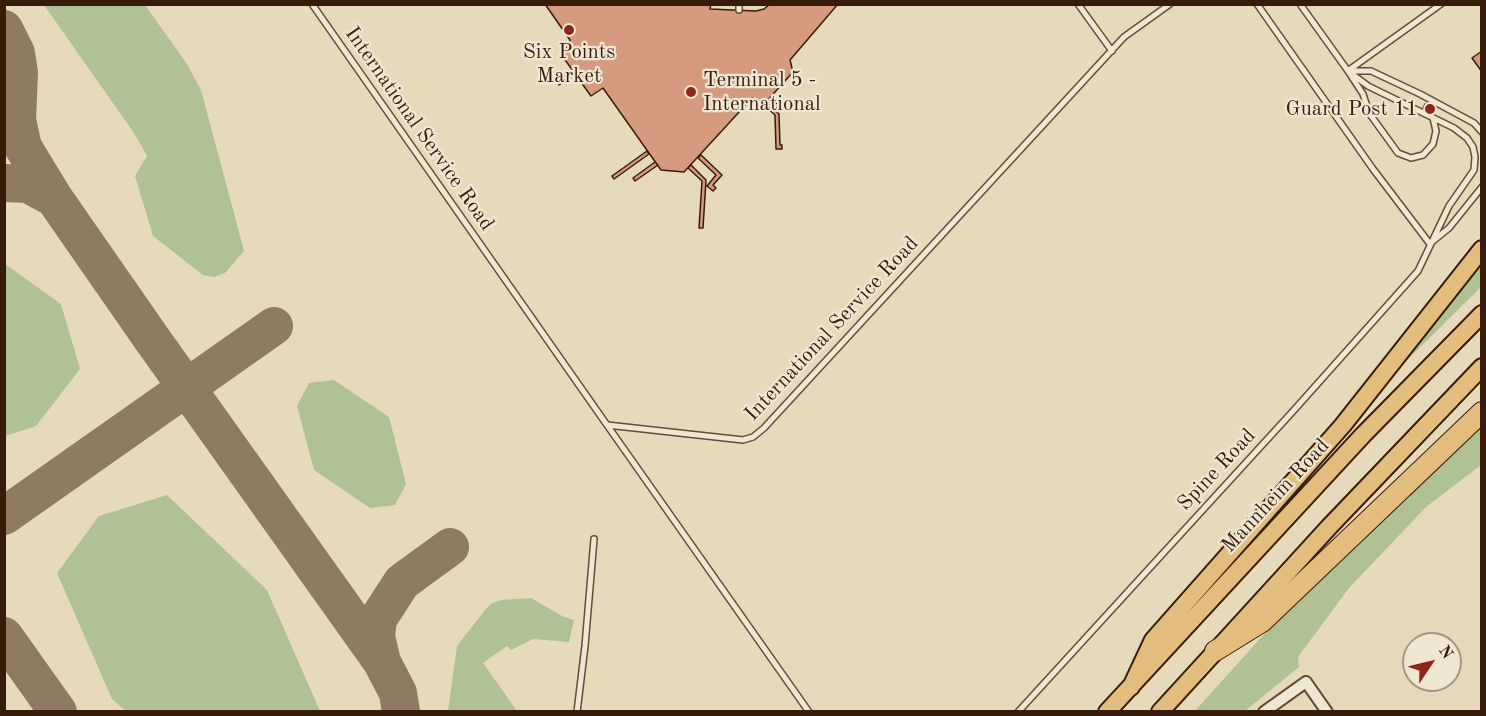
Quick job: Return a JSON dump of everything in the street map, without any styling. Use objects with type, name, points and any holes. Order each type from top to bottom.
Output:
[{"type":"highway","points":[[1215,651],[1262,621],[1482,412]]},
{"type":"main road","points":[[1131,687],[1153,640],[1343,425],[1482,249]]},
{"type":"main road","name":"Mannheim Road","points":[[1107,711],[1363,435],[1482,314]]},
{"type":"main road","points":[[1160,711],[1329,527],[1482,367]]},
{"type":"street","points":[[1264,711],[1306,682],[1327,711]]},
{"type":"lane","name":"International Service Road","points":[[312,4],[608,425],[743,440],[753,437],[772,419],[1124,37],[1170,4]]},
{"type":"lane","points":[[1078,4],[1112,51]]},
{"type":"lane","points":[[1257,4],[1373,169],[1430,244],[1449,228],[1482,187]]},
{"type":"lane","points":[[1300,4],[1348,71],[1363,94],[1369,113],[1398,153],[1411,158],[1423,155],[1433,144],[1436,131],[1433,118]]},
{"type":"lane","points":[[1348,71],[1441,4]]},
{"type":"lane","points":[[1348,71],[1371,71],[1474,123],[1482,132]]},
{"type":"lane","name":"Spine Road","points":[[1018,711],[1295,409],[1418,271],[1449,206],[1474,170],[1473,147],[1467,138],[1454,128],[1368,86],[1348,71]]},
{"type":"lane","points":[[608,425],[809,711]]},
{"type":"lane","points":[[577,711],[594,539]]},
{"type":"green space","points":[[44,5],[145,5],[187,64],[201,90],[244,251],[225,273],[214,277],[203,275],[153,236],[135,176],[147,156],[134,133]]},
{"type":"green space","points":[[5,264],[61,304],[80,369],[36,426],[5,436]]},
{"type":"green space","points":[[1481,264],[1481,287],[1405,362]]},
{"type":"green space","points":[[334,380],[389,417],[406,484],[395,505],[370,508],[314,470],[297,406],[309,383]]},
{"type":"green space","points":[[1481,425],[1481,465],[1426,507],[1349,588],[1298,657],[1299,667],[1245,711],[1194,712],[1285,611]]},
{"type":"green space","points":[[167,495],[267,590],[320,711],[126,711],[112,699],[57,573],[99,516]]},
{"type":"green space","points":[[531,598],[562,616],[574,620],[569,642],[533,639],[511,650],[507,646],[483,663],[517,711],[448,711],[457,646],[492,603],[501,600]]},
{"type":"building","name":"Terminal 5 - International","points":[[545,4],[711,4],[710,9],[756,11],[770,4],[838,4],[790,60],[793,72],[762,107],[752,98],[684,172],[661,170],[603,88],[591,96],[563,57],[570,40]]},
{"type":"building","points":[[1482,51],[1482,72],[1472,58]]},
{"type":"building","points":[[572,70],[575,74],[559,85],[557,81]]},
{"type":"building","points":[[770,98],[778,105],[776,108],[767,100]]},
{"type":"building","points":[[766,102],[779,114],[782,149],[776,149],[775,115],[764,105]]},
{"type":"building","name":"Guard Post 11","points":[[1425,104],[1436,109],[1433,113],[1423,108]]},
{"type":"building","points":[[647,151],[649,154],[614,179],[612,176]]},
{"type":"building","points":[[701,155],[722,175],[713,185],[716,188],[713,191],[707,186],[716,175],[698,158]]},
{"type":"building","points":[[655,162],[658,165],[635,181],[633,178]]},
{"type":"building","points":[[691,165],[706,180],[703,228],[699,228],[702,181],[688,168]]},
{"type":"taxiway","points":[[4,29],[16,53],[19,73],[17,120],[23,147],[54,198],[152,339],[382,662],[398,693],[401,712]]},
{"type":"taxiway","points":[[4,183],[28,184],[54,198]]},
{"type":"taxiway","points":[[4,516],[274,326]]},
{"type":"taxiway","points":[[382,662],[376,637],[378,619],[402,582],[450,547]]},
{"type":"taxiway","points":[[4,636],[58,712]]},
{"type":"place","name":"Six Points Market","points":[[569,30]]},
{"type":"place","name":"Terminal 5 - International","points":[[691,92]]},
{"type":"place","name":"Guard Post 11","points":[[1430,109]]}]
